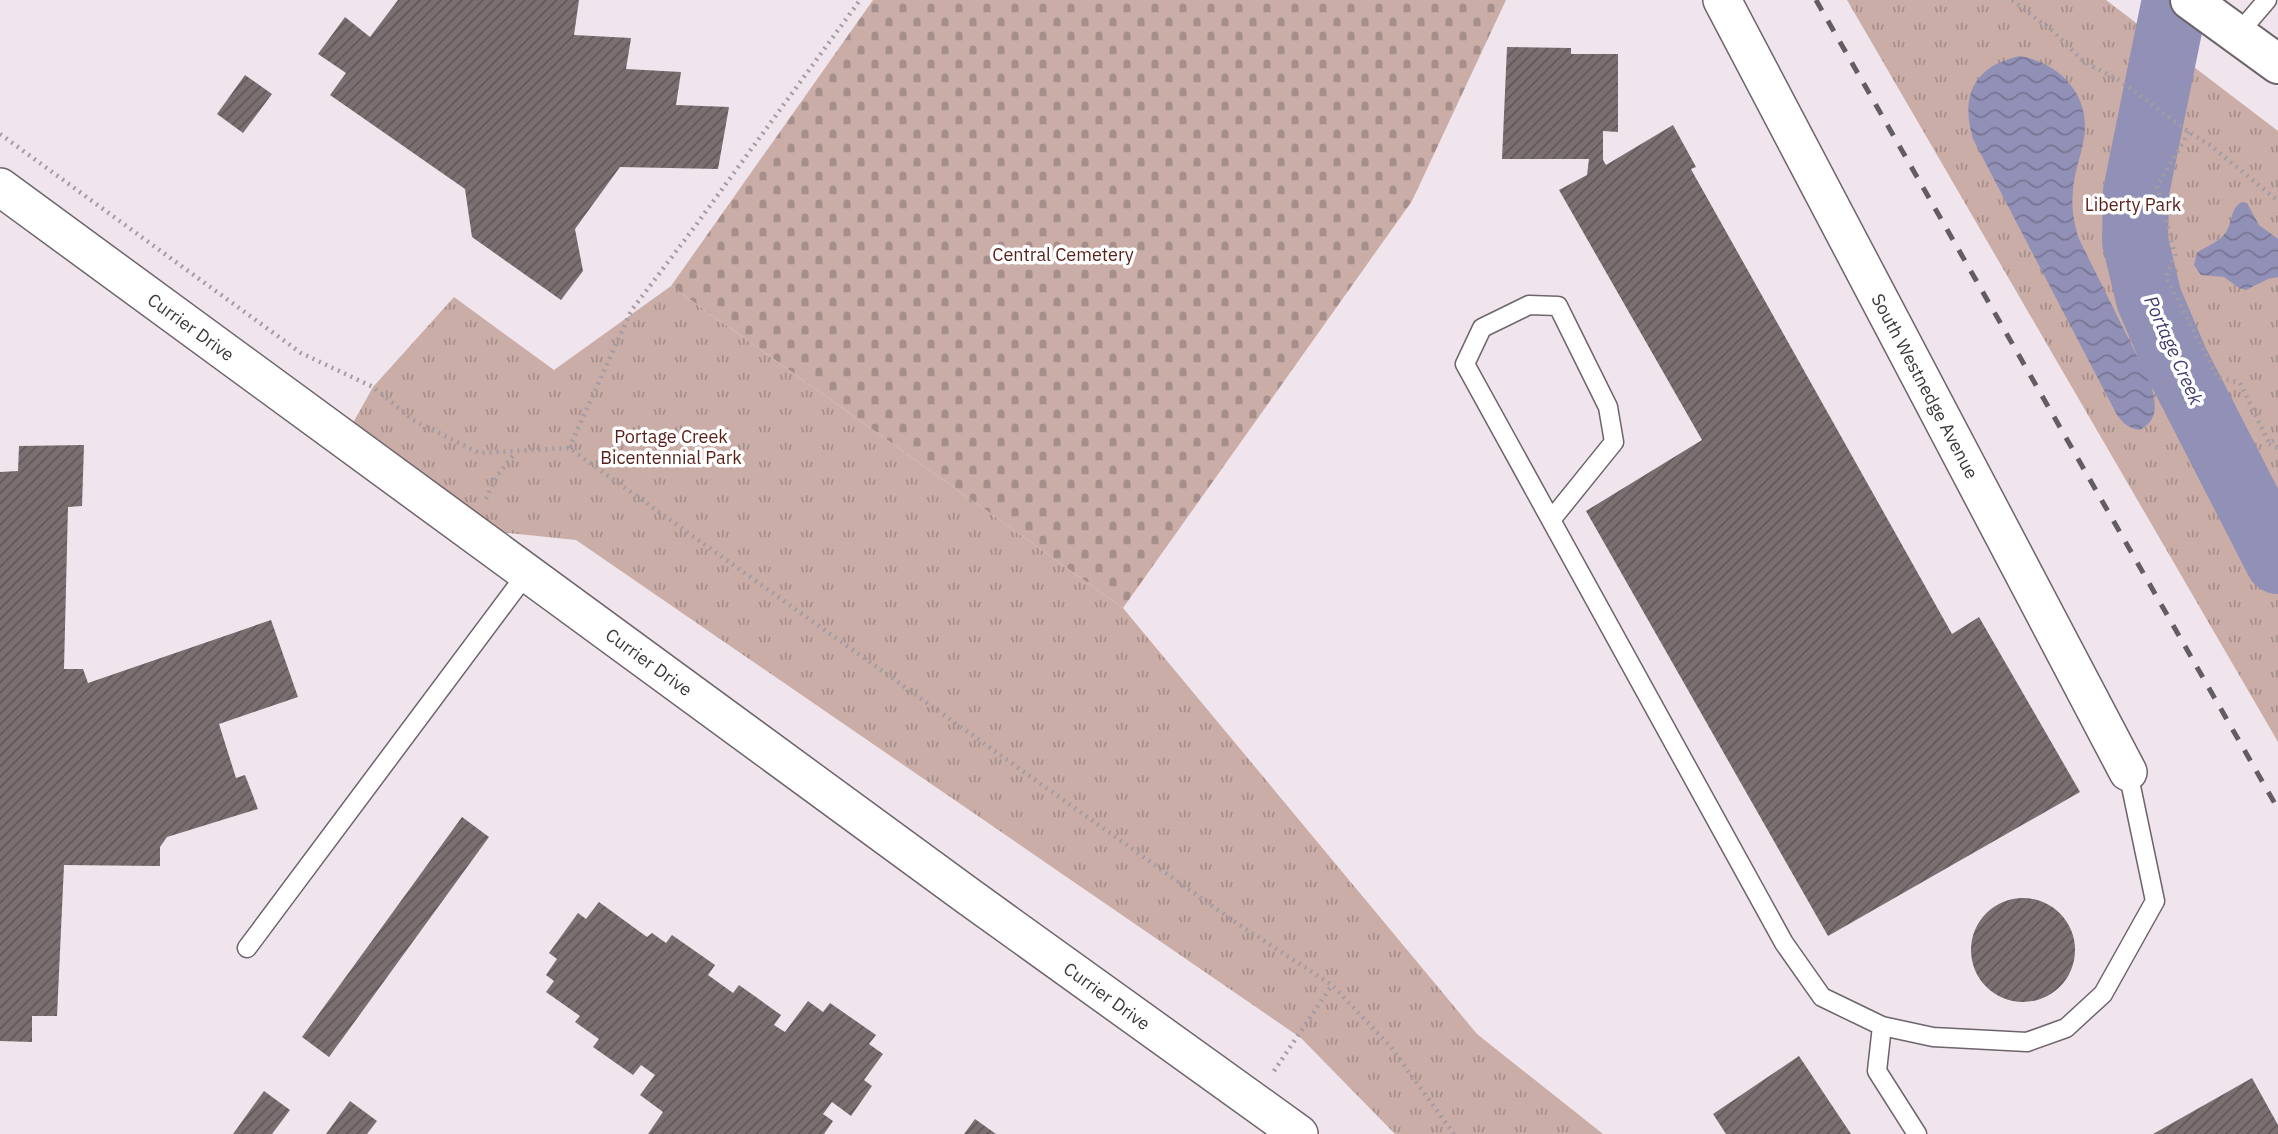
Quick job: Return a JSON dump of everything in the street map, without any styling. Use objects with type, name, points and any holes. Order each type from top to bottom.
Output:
[{"type":"main road","points":[[2214,18],[2278,64]]},
{"type":"street","name":"South Westnedge Avenue","points":[[1722,0],[2128,772]]},
{"type":"street","name":"Currier Drive","points":[[0,187],[1006,923],[1299,1134]]},
{"type":"lane","points":[[2214,18],[2267,0]]},
{"type":"lane","points":[[1551,520],[1614,442],[1608,407],[1558,306],[1529,306],[1482,328],[1465,364],[1784,943],[1822,997],[1882,1026],[1933,1037],[2027,1042],[2066,1028],[2103,994],[2155,901],[2128,772]]},
{"type":"lane","points":[[247,948],[527,573]]},
{"type":"lane","points":[[1882,1026],[1877,1072],[1917,1134]]},
{"type":"path","points":[[569,448],[631,311],[860,0]]},
{"type":"path","points":[[2011,0],[2055,33],[2084,62],[2119,80],[2210,145],[2278,201]]},
{"type":"path","points":[[2189,132],[2157,186],[2175,255],[2166,278],[2217,377],[2239,383],[2269,443],[2278,448]]},
{"type":"path","points":[[0,134],[300,353],[373,387],[413,420],[479,453],[569,448],[1232,920],[1332,985],[1391,1046],[1454,1134]]},
{"type":"path","points":[[2269,443],[2278,438]]},
{"type":"path","points":[[468,530],[482,509],[496,477],[516,452]]},
{"type":"path","points":[[1253,1101],[1332,985]]},
{"type":"green space","name":"Central Cemetery","points":[[873,0],[1506,0],[1412,201],[1123,608],[671,286]]},
{"type":"green space","name":"Liberty Park","points":[[1847,0],[2106,0],[2278,131],[2278,742]]},
{"type":"green space","name":"Portage Creek Bicentennial Park","points":[[671,286],[1123,608],[1477,1034],[1603,1134],[1395,1134],[1301,1038],[576,540],[468,529],[344,439],[373,387],[454,297],[554,370]]},
{"type":"water","points":[[2020,56],[2045,64],[2066,79],[2080,100],[2084,112],[2083,142],[2072,203],[2074,221],[2079,239],[2151,384],[2154,398],[2153,416],[2140,430],[2127,425],[2117,415],[1973,139],[1968,109],[1974,85],[1991,67]]},
{"type":"water","points":[[2242,202],[2247,203],[2259,225],[2278,239],[2278,277],[2246,290],[2224,277],[2201,275],[2194,265],[2197,253],[2223,236],[2234,211]]},
{"type":"building","points":[[398,0],[579,0],[574,35],[631,38],[626,69],[681,72],[676,105],[729,107],[718,169],[620,167],[575,229],[583,271],[561,300],[472,237],[465,189],[330,95],[346,73],[318,54],[345,17],[370,37]]},
{"type":"building","points":[[1507,47],[1571,48],[1571,54],[1618,54],[1618,132],[1603,131],[1603,160],[1606,165],[1673,125],[1696,167],[1691,169],[1692,171],[1952,634],[1979,617],[2080,792],[1828,936],[1586,511],[1702,440],[1559,190],[1587,175],[1589,159],[1502,159]]},
{"type":"building","points":[[245,75],[272,94],[243,133],[217,114]]},
{"type":"building","points":[[84,445],[82,506],[68,507],[64,669],[83,669],[88,683],[271,620],[298,697],[219,724],[236,778],[245,775],[258,809],[167,837],[160,847],[160,866],[64,865],[57,1016],[32,1016],[32,1042],[0,1041],[0,472],[18,471],[19,446]]},
{"type":"building","points":[[462,817],[489,837],[329,1057],[302,1037]]},
{"type":"building","points":[[2023,898],[2043,902],[2060,913],[2071,930],[2075,950],[2071,970],[2060,987],[2043,998],[2023,1002],[2003,998],[1986,987],[1975,970],[1971,950],[1975,930],[1986,913],[2003,902]]},
{"type":"building","points":[[599,902],[647,937],[652,933],[666,943],[672,935],[715,965],[708,975],[733,993],[739,985],[781,1015],[774,1025],[785,1032],[808,1001],[823,1012],[830,1003],[876,1035],[869,1044],[883,1054],[864,1080],[872,1086],[851,1116],[832,1102],[823,1114],[833,1121],[824,1134],[648,1134],[663,1112],[640,1095],[655,1075],[641,1065],[633,1075],[593,1047],[599,1039],[575,1022],[580,1016],[546,992],[554,981],[546,975],[557,959],[549,953],[578,913],[586,919]]},
{"type":"building","points":[[1799,1056],[1851,1134],[1726,1134],[1713,1114]]},
{"type":"building","points":[[2252,1078],[2278,1125],[2278,1134],[2153,1134]]},
{"type":"building","points":[[264,1091],[290,1110],[272,1134],[233,1134]]},
{"type":"building","points":[[350,1101],[377,1121],[367,1134],[326,1134]]},
{"type":"building","points":[[975,1119],[996,1134],[964,1134]]},
{"type":"waterway","name":"Portage Creek","points":[[2175,0],[2136,192],[2135,241],[2149,299],[2175,360],[2278,561]]},
{"type":"railway","points":[[1816,0],[2278,809]]}]
